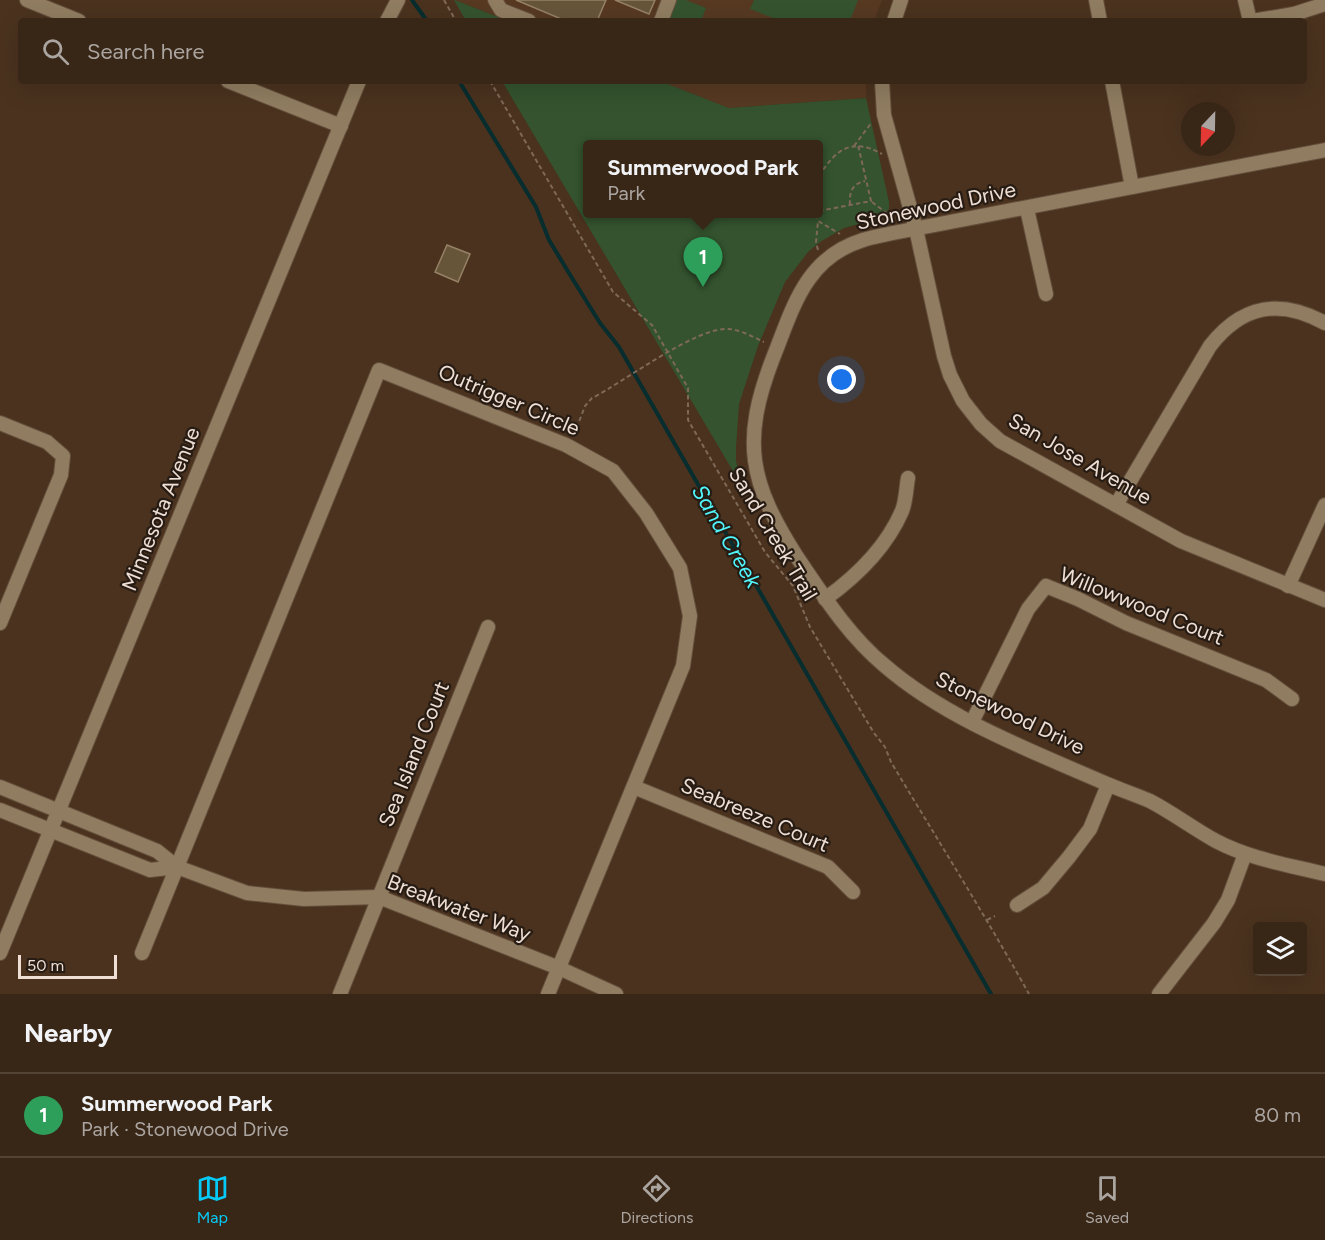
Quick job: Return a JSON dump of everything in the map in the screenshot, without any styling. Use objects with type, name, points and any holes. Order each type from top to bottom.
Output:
[{"type":"street","points":[[27,0],[72,18]]},
{"type":"street","points":[[495,0],[501,10],[521,18]]},
{"type":"street","points":[[661,18],[669,0]]},
{"type":"street","points":[[895,18],[901,0]]},
{"type":"street","points":[[1096,0],[1099,18]]},
{"type":"street","points":[[1245,0],[1250,18]]},
{"type":"street","points":[[1269,18],[1294,14],[1325,4]]},
{"type":"street","points":[[236,84],[341,126]]},
{"type":"street","name":"Minnesota Avenue","points":[[0,952],[358,84]]},
{"type":"street","name":"San Jose Avenue","points":[[882,84],[884,115],[916,229],[944,356],[950,375],[963,401],[981,424],[1000,441],[1181,541],[1325,600]]},
{"type":"street","points":[[1113,84],[1132,187]]},
{"type":"street","name":"Stonewood Drive","points":[[1325,150],[862,240],[839,251],[821,264],[802,287],[757,404],[752,432],[755,465],[763,497],[793,550],[825,599],[860,643],[883,665],[948,710],[1002,737],[1151,802],[1216,841],[1245,854],[1325,874]]},
{"type":"street","points":[[1027,209],[1046,294]]},
{"type":"street","points":[[1116,505],[1209,346],[1221,332],[1241,316],[1265,309],[1289,308],[1311,315],[1325,323]]},
{"type":"street","name":"Outrigger Circle","points":[[177,867],[379,370],[570,447],[614,471],[646,513],[680,568],[690,616],[683,666],[549,994]]},
{"type":"street","points":[[0,423],[47,442],[63,456],[61,475],[0,624]]},
{"type":"street","points":[[825,599],[865,567],[885,541],[903,509],[908,478]]},
{"type":"street","points":[[1288,586],[1325,505]]},
{"type":"street","name":"Willowwood Court","points":[[972,722],[1028,609],[1046,586],[1126,623],[1266,680],[1292,699]]},
{"type":"street","name":"Sea Island Court","points":[[339,994],[488,627]]},
{"type":"street","points":[[1017,905],[1043,888],[1070,857],[1090,829],[1108,784]]},
{"type":"street","name":"Seabreeze Court","points":[[634,787],[828,867],[853,892]]},
{"type":"street","name":"Breakwater Way","points":[[0,788],[158,851],[177,867],[247,893],[304,899],[379,897],[559,968],[616,994]]},
{"type":"street","name":"Breakwater Way","points":[[0,810],[150,870],[177,867]]},
{"type":"street","points":[[1159,994],[1214,923],[1228,900],[1245,854]]},
{"type":"street","points":[[142,953],[177,867]]},
{"type":"path","points":[[444,0],[454,18]]},
{"type":"path","name":"Sand Creek Trail","points":[[492,84],[613,292],[652,325],[669,353],[688,387],[688,420],[765,552],[793,586],[810,627],[874,733],[885,747],[891,762],[1029,994]]},
{"type":"path","points":[[854,146],[874,120]]},
{"type":"path","points":[[858,145],[871,201],[889,214]]},
{"type":"path","points":[[823,170],[831,159],[854,146],[868,146],[882,154]]},
{"type":"path","points":[[850,205],[849,196],[852,189],[858,183],[867,181]]},
{"type":"path","points":[[823,211],[871,201]]},
{"type":"path","points":[[818,250],[816,242],[818,220],[840,234]]},
{"type":"path","points":[[570,447],[585,406],[592,398],[684,343],[715,330],[728,329],[764,342]]},
{"type":"path","points":[[793,586],[798,582]]},
{"type":"path","points":[[987,920],[995,916]]},
{"type":"shaded area","points":[[455,0],[882,0],[875,18],[500,18]]},
{"type":"shaded area","points":[[668,84],[866,84],[866,98],[729,108]]},
{"type":"green space","points":[[454,0],[500,18],[464,18]]},
{"type":"green space","points":[[661,0],[686,0],[706,8],[702,18],[662,18],[655,15]]},
{"type":"green space","points":[[754,0],[858,0],[851,18],[773,18],[750,9]]},
{"type":"green space","points":[[504,84],[668,84],[729,108],[866,98],[889,209],[880,218],[844,228],[820,242],[808,252],[785,282],[758,346],[739,404],[736,461],[743,488],[583,218],[823,218],[823,140],[583,140],[583,218]]},
{"type":"building","points":[[516,0],[606,0],[598,18],[559,18]]},
{"type":"building","points":[[615,0],[655,0],[649,14]]},
{"type":"building","points":[[447,245],[470,254],[458,282],[435,272]]},
{"type":"waterway","name":"Sand Creek","points":[[412,0],[425,18]]},
{"type":"waterway","name":"Sand Creek","points":[[461,84],[536,207],[549,240],[600,323],[619,347],[991,994]]},
{"type":"place","name":"Summerwood Park","points":[[703,287]]}]
